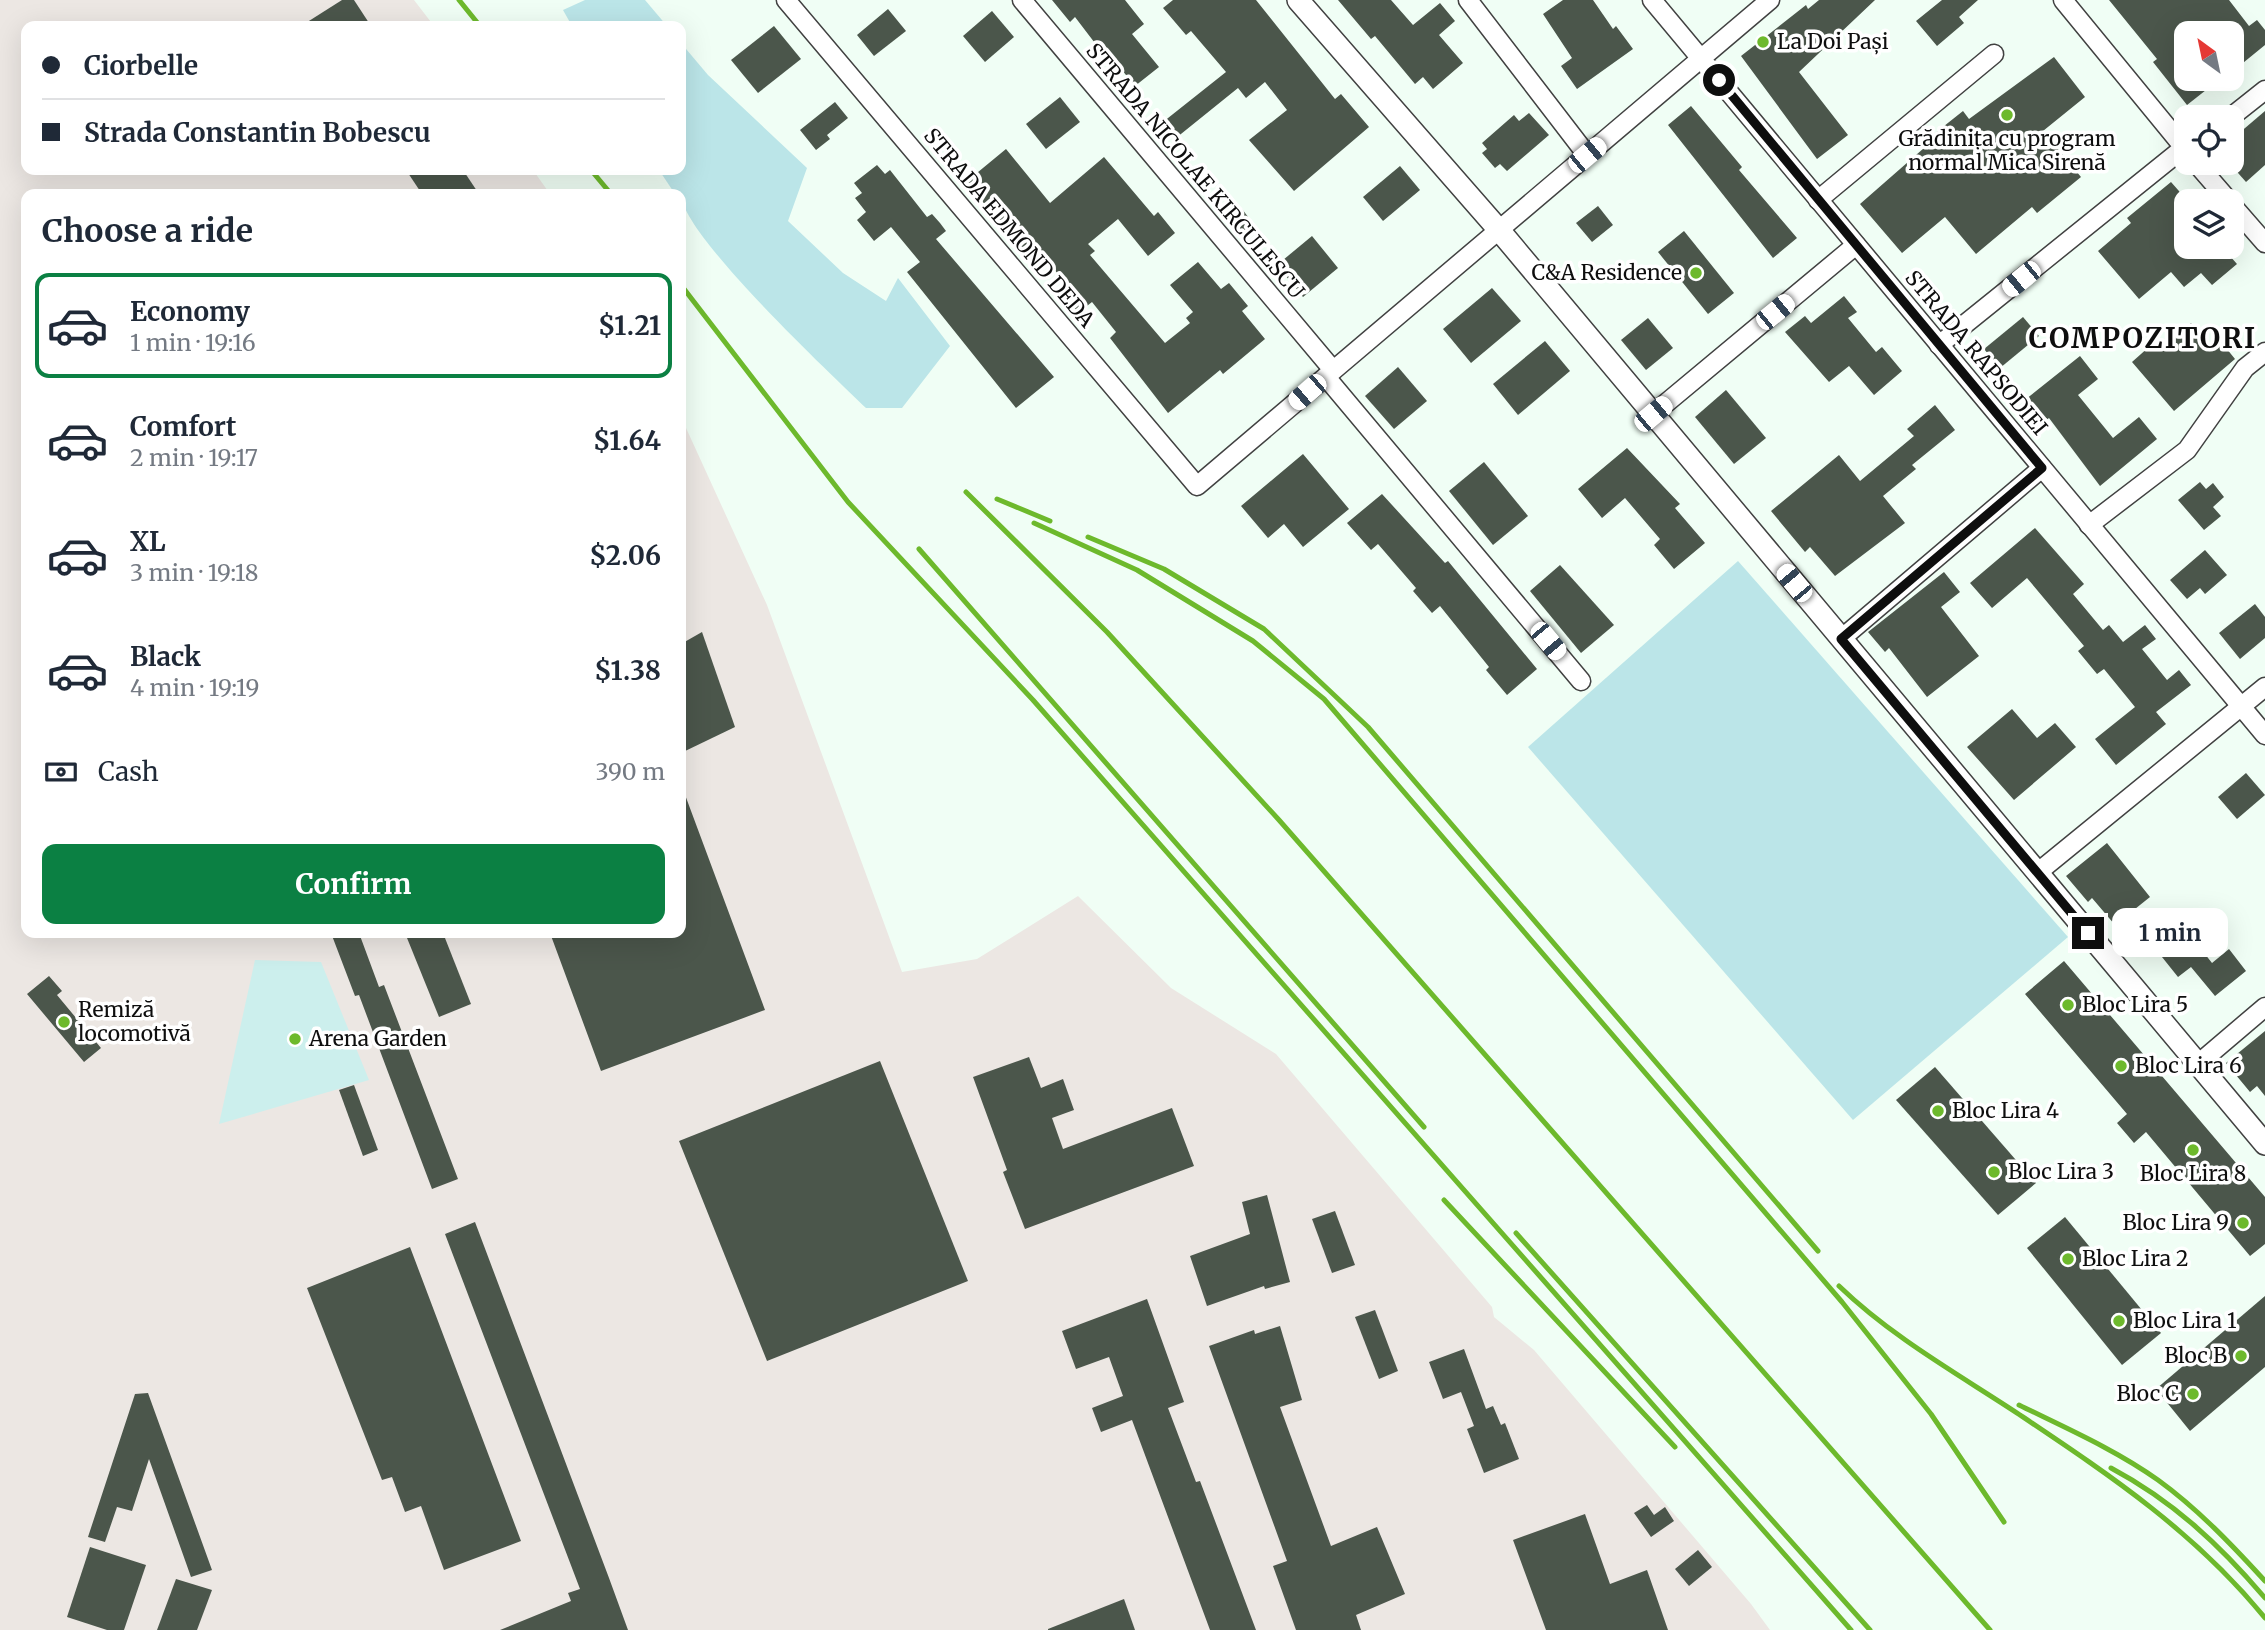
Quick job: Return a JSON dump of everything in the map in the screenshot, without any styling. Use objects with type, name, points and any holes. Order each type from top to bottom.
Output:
[{"type":"street","name":"STRADA EDMOND DEDA","points":[[786,0],[1197,486],[1329,374]]},
{"type":"street","name":"STRADA NICOLAE KIRCULESCU","points":[[1022,0],[1581,681]]},
{"type":"street","points":[[1298,0],[1499,230],[2265,1144]]},
{"type":"street","points":[[1468,0],[1587,155]]},
{"type":"street","name":"STRADA RAPSODIEI","points":[[1652,0],[2265,735]]},
{"type":"street","points":[[1329,374],[1770,0]]},
{"type":"street","points":[[2063,0],[2174,135]]},
{"type":"street","points":[[1818,200],[1994,54]]},
{"type":"street","points":[[2244,107],[2265,90]]},
{"type":"street","points":[[1939,345],[2174,157]]},
{"type":"street","points":[[2206,175],[2219,189]]},
{"type":"street","points":[[2244,218],[2265,243]]},
{"type":"street","points":[[1653,414],[1856,245]]},
{"type":"street","points":[[2089,525],[2186,450],[2245,368],[2265,352]]},
{"type":"street","points":[[1841,639],[2042,468]]},
{"type":"street","points":[[2037,873],[2265,687]]},
{"type":"street","points":[[2198,1064],[2265,1007]]},
{"type":"shaded area","points":[[0,0],[414,0],[430,21],[21,21],[21,175],[537,175],[546,189],[21,189],[21,938],[686,938],[686,428],[767,605],[902,972],[977,959],[1078,896],[1171,988],[1276,1054],[1492,1307],[1494,1317],[1534,1350],[1751,1604],[1770,1630],[0,1630]]},
{"type":"shaded area","points":[[585,0],[645,0],[663,21],[569,21],[563,10]]},
{"type":"shaded area","points":[[686,49],[708,75],[807,168],[788,221],[843,273],[886,301],[898,278],[950,346],[902,408],[866,408],[761,304],[705,240],[688,213],[686,189],[672,189],[662,175],[686,175]]},
{"type":"shaded area","points":[[1738,561],[2068,937],[1853,1120],[1528,747]]},
{"type":"shaded area","name":"Arena Garden","points":[[255,960],[321,962],[369,1080],[219,1124]]},
{"type":"building","points":[[342,0],[354,0],[368,21],[309,21]]},
{"type":"building","points":[[1052,0],[1125,0],[1144,24],[1132,34],[1159,67],[1135,86],[1108,53],[1104,55],[1075,17],[1070,22]]},
{"type":"building","points":[[1173,0],[1256,0],[1335,99],[1341,94],[1369,127],[1294,191],[1249,140],[1287,110],[1265,82],[1246,98],[1238,88],[1176,138],[1163,122],[1226,72],[1191,31],[1186,35],[1163,8]]},
{"type":"building","points":[[1338,0],[1391,0],[1413,25],[1440,3],[1455,21],[1439,35],[1463,63],[1433,89],[1423,77],[1415,84],[1375,36],[1371,39]]},
{"type":"building","points":[[1563,0],[1593,0],[1613,29],[1616,26],[1633,49],[1577,89],[1561,66],[1572,58],[1543,14]]},
{"type":"building","points":[[1819,0],[1875,0],[1799,72],[1848,135],[1817,159],[1741,56],[1806,5],[1808,9]]},
{"type":"building","points":[[1942,0],[1978,0],[1959,17],[1964,23],[1937,46],[1916,21]]},
{"type":"building","points":[[2109,0],[2229,0],[2249,26],[2257,20],[2265,30],[2265,45],[2244,62],[2244,21],[2174,21],[2174,89],[2153,62],[2157,59]]},
{"type":"building","points":[[888,9],[906,31],[874,56],[857,35]]},
{"type":"building","points":[[992,11],[1014,37],[985,62],[963,36]]},
{"type":"building","points":[[774,26],[801,59],[758,93],[731,60]]},
{"type":"building","points":[[2054,57],[2085,97],[2043,131],[2081,177],[2037,213],[2032,207],[1976,254],[1945,217],[1902,253],[1860,204],[1932,141],[1929,138],[1963,111],[1969,119]]},
{"type":"building","points":[[2176,91],[2205,91],[2187,105]]},
{"type":"building","points":[[1060,97],[1080,122],[1046,149],[1026,124]]},
{"type":"building","points":[[835,102],[848,118],[827,135],[830,139],[816,150],[800,130]]},
{"type":"building","points":[[1691,106],[1742,167],[1739,170],[1797,238],[1773,258],[1668,125]]},
{"type":"building","points":[[2265,111],[2265,165],[2246,182],[2240,175],[2244,175],[2244,129]]},
{"type":"building","points":[[1529,113],[1549,135],[1507,171],[1500,164],[1495,168],[1482,153],[1487,149],[1482,143],[1514,115],[1519,121]]},
{"type":"building","points":[[1006,149],[1050,203],[1104,157],[1154,216],[1158,212],[1175,233],[1148,256],[1118,219],[1088,244],[1095,251],[1090,255],[1165,343],[1190,323],[1186,318],[1193,312],[1170,285],[1198,262],[1221,289],[1229,283],[1248,306],[1242,311],[1265,339],[1223,374],[1220,370],[1168,413],[1110,338],[1116,332],[1092,302],[1078,313],[1061,291],[1068,286],[1033,244],[1024,252],[966,182]]},
{"type":"building","points":[[877,165],[885,174],[890,170],[927,217],[932,214],[940,223],[946,231],[936,239],[1054,377],[1016,408],[907,272],[920,262],[891,227],[874,241],[857,220],[866,212],[855,198],[862,193],[854,183]]},
{"type":"building","points":[[1400,166],[1420,190],[1383,221],[1363,197]]},
{"type":"building","points":[[409,175],[466,175],[476,189],[419,189]]},
{"type":"building","points":[[2171,182],[2177,189],[2174,189],[2174,259],[2233,259],[2237,264],[2212,285],[2201,273],[2184,287],[2171,272],[2139,299],[2098,251],[2131,223],[2127,218]]},
{"type":"building","points":[[1598,206],[1613,225],[1592,242],[1576,223]]},
{"type":"building","points":[[1242,209],[1255,226],[1240,237],[1227,221]]},
{"type":"building","name":"C&A Residence","points":[[1684,231],[1734,293],[1708,314],[1658,252]]},
{"type":"building","points":[[1312,236],[1338,268],[1303,297],[1277,265]]},
{"type":"building","points":[[1492,288],[1521,321],[1471,363],[1443,329]]},
{"type":"building","points":[[1844,296],[1857,312],[1848,318],[1876,352],[1882,347],[1902,371],[1874,395],[1849,366],[1829,382],[1785,332],[1805,316],[1811,323]]},
{"type":"building","points":[[2023,317],[2039,336],[2000,368],[1984,349]]},
{"type":"building","points":[[1648,318],[1673,348],[1646,370],[1621,340]]},
{"type":"building","points":[[2191,323],[2210,345],[2218,338],[2235,359],[2174,411],[2132,362],[2159,338],[2165,345]]},
{"type":"building","points":[[1545,341],[1570,371],[1518,415],[1493,384]]},
{"type":"building","points":[[2080,356],[2098,379],[2078,395],[2113,438],[2139,417],[2157,439],[2100,486],[2049,418],[2036,428],[2026,399]]},
{"type":"building","points":[[1398,367],[1427,401],[1394,429],[1365,396]]},
{"type":"building","points":[[1726,390],[1766,438],[1734,464],[1695,417]]},
{"type":"building","points":[[1935,405],[1955,430],[1912,465],[1916,469],[1883,496],[1905,523],[1835,576],[1810,547],[1805,552],[1771,511],[1839,455],[1860,481],[1914,436],[1907,429]]},
{"type":"building","points":[[1627,448],[1680,504],[1675,508],[1705,543],[1674,569],[1654,545],[1660,539],[1625,498],[1602,518],[1578,489]]},
{"type":"building","points":[[1303,454],[1349,509],[1303,547],[1284,524],[1268,538],[1241,506]]},
{"type":"building","points":[[1484,462],[1528,516],[1493,545],[1449,491]]},
{"type":"building","points":[[2200,482],[2206,489],[2213,483],[2224,497],[2213,507],[2221,516],[2204,530],[2178,500]]},
{"type":"building","points":[[1382,494],[1445,563],[1448,561],[1537,669],[1507,695],[1486,670],[1489,667],[1440,606],[1432,613],[1413,591],[1416,588],[1378,544],[1371,550],[1347,523]]},
{"type":"building","points":[[2035,528],[2084,584],[2073,594],[2103,630],[2109,625],[2123,642],[2145,625],[2156,639],[2142,649],[2167,680],[2179,670],[2191,685],[2156,712],[2166,724],[2116,765],[2095,739],[2135,707],[2104,669],[2097,674],[2078,651],[2084,646],[2027,578],[1992,608],[1970,583]]},
{"type":"building","points":[[2205,550],[2227,575],[2205,594],[2200,588],[2187,599],[2170,580]]},
{"type":"building","points":[[1560,565],[1614,625],[1581,653],[1530,591]]},
{"type":"building","points":[[1944,572],[1960,592],[1941,607],[1979,656],[1927,697],[1889,648],[1885,652],[1868,632]]},
{"type":"building","points":[[2255,604],[2265,617],[2265,638],[2240,659],[2219,633]]},
{"type":"building","points":[[702,632],[735,727],[686,751],[686,641]]},
{"type":"building","points":[[2012,709],[2037,738],[2055,723],[2076,747],[2014,800],[1967,747]]},
{"type":"building","points":[[2246,773],[2265,795],[2237,819],[2218,797]]},
{"type":"building","points":[[686,797],[765,1010],[601,1071],[552,938],[686,938]]},
{"type":"building","points":[[2107,843],[2150,897],[2115,925],[2092,898],[2088,902],[2066,876]]},
{"type":"building","points":[[2186,930],[2212,963],[2229,949],[2246,971],[2215,996],[2191,967],[2178,977],[2158,952]]},
{"type":"building","points":[[333,938],[361,938],[379,987],[384,985],[458,1179],[432,1189],[359,995],[355,996]]},
{"type":"building","points":[[407,938],[445,938],[471,1004],[439,1017]]},
{"type":"building","points":[[2064,961],[2265,1197],[2265,1244],[2250,1256],[2146,1132],[2134,1143],[2117,1123],[2127,1114],[2025,994]]},
{"type":"building","name":"Remiză locomotivă","points":[[49,976],[62,991],[57,995],[101,1048],[84,1062],[27,994]]},
{"type":"building","points":[[2265,1031],[2265,1096],[2257,1086],[2250,1092],[2226,1063]]},
{"type":"building","points":[[1029,1057],[1041,1088],[1063,1079],[1074,1110],[1052,1118],[1063,1149],[1172,1108],[1194,1166],[1025,1229],[1003,1172],[1007,1170],[973,1077]]},
{"type":"building","points":[[880,1061],[968,1281],[767,1361],[679,1141]]},
{"type":"building","points":[[1935,1067],[2036,1183],[1998,1215],[1896,1100]]},
{"type":"building","points":[[354,1085],[378,1150],[363,1156],[339,1090]]},
{"type":"building","points":[[1267,1195],[1290,1282],[1265,1289],[1264,1286],[1207,1306],[1190,1256],[1250,1234],[1242,1202]]},
{"type":"building","points":[[1335,1211],[1355,1265],[1332,1273],[1312,1219]]},
{"type":"building","points":[[2065,1217],[2161,1333],[2122,1365],[2027,1248]]},
{"type":"building","points":[[475,1222],[628,1630],[500,1630],[571,1601],[568,1593],[580,1589],[445,1234]]},
{"type":"building","points":[[410,1247],[521,1541],[444,1570],[421,1506],[405,1512],[392,1477],[382,1480],[307,1288]]},
{"type":"building","points":[[2265,1296],[2265,1367],[2190,1431],[2156,1389]]},
{"type":"building","points":[[1147,1299],[1184,1402],[1168,1408],[1196,1482],[1200,1481],[1256,1630],[1210,1630],[1132,1420],[1101,1432],[1092,1408],[1123,1396],[1109,1357],[1076,1369],[1062,1331]]},
{"type":"building","points":[[1375,1310],[1398,1371],[1379,1379],[1355,1317]]},
{"type":"building","points":[[1280,1326],[1302,1400],[1280,1407],[1331,1546],[1377,1527],[1405,1594],[1356,1615],[1361,1630],[1296,1630],[1273,1566],[1287,1561],[1209,1346],[1254,1330],[1255,1334]]},
{"type":"building","points":[[1464,1349],[1486,1409],[1493,1406],[1501,1425],[1505,1423],[1519,1459],[1484,1473],[1467,1429],[1474,1426],[1461,1392],[1443,1399],[1429,1362]]},
{"type":"building","points":[[148,1393],[212,1570],[191,1577],[149,1459],[132,1511],[117,1507],[105,1542],[88,1537],[135,1394]]},
{"type":"building","points":[[1647,1505],[1654,1515],[1665,1507],[1674,1521],[1651,1537],[1634,1513]]},
{"type":"building","points":[[1585,1514],[1610,1584],[1647,1570],[1668,1630],[1546,1630],[1513,1540]]},
{"type":"building","points":[[90,1547],[146,1565],[124,1630],[107,1630],[67,1617]]},
{"type":"building","points":[[1698,1550],[1712,1567],[1689,1586],[1675,1569]]},
{"type":"building","points":[[176,1579],[212,1590],[197,1630],[157,1630]]},
{"type":"building","points":[[1124,1599],[1135,1630],[1048,1630],[1048,1629]]},
{"type":"railway","points":[[459,0],[476,21]]},
{"type":"railway","points":[[595,175],[607,189]]},
{"type":"railway","points":[[686,291],[848,502],[1033,700],[1851,1630]]},
{"type":"railway","points":[[966,492],[1107,632],[1279,820],[1990,1630]]},
{"type":"railway","points":[[997,499],[1050,521]]},
{"type":"railway","points":[[1034,523],[1137,570],[1253,641],[1324,699],[1842,1302],[1931,1414],[2004,1522]]},
{"type":"railway","points":[[1088,537],[1164,569],[1264,629],[1368,727],[1818,1251]]},
{"type":"railway","points":[[919,549],[1424,1127]]},
{"type":"railway","points":[[1444,1200],[1675,1447]]},
{"type":"railway","points":[[1516,1233],[1870,1630]]},
{"type":"railway","points":[[1839,1286],[1881,1322],[1926,1355],[2054,1438],[2150,1507],[2210,1559],[2265,1618]]},
{"type":"railway","points":[[2019,1405],[2108,1449],[2158,1480],[2201,1515],[2265,1581]]},
{"type":"railway","points":[[2111,1468],[2155,1495],[2213,1542],[2265,1598]]},
{"type":"place","name":"La Doi Pași","points":[[1763,42]]},
{"type":"place","name":"Grădinița cu program normal Mica Sirenă","points":[[2007,115]]},
{"type":"place","name":"C&A Residence","points":[[1696,273]]},
{"type":"place","name":"Bloc Lira 5","points":[[2068,1005]]},
{"type":"place","name":"Remiză locomotivă","points":[[64,1022]]},
{"type":"place","name":"Arena Garden","points":[[295,1039]]},
{"type":"place","name":"Bloc Lira 6","points":[[2121,1066]]},
{"type":"place","name":"Bloc Lira 4","points":[[1938,1111]]},
{"type":"place","name":"Bloc Lira 8","points":[[2193,1150]]},
{"type":"place","name":"Bloc Lira 3","points":[[1994,1172]]},
{"type":"place","name":"Bloc Lira 9","points":[[2243,1223]]},
{"type":"place","name":"Bloc Lira 2","points":[[2068,1259]]},
{"type":"place","name":"Bloc Lira 1","points":[[2119,1321]]},
{"type":"place","name":"Bloc B","points":[[2241,1356]]},
{"type":"place","name":"Bloc C","points":[[2193,1394]]},
{"type":"district","name":"COMPOZITORI","points":[[2143,338]]},
{"type":"route","points":[[1719,80],[2042,468],[1841,639],[2088,933]]}]
